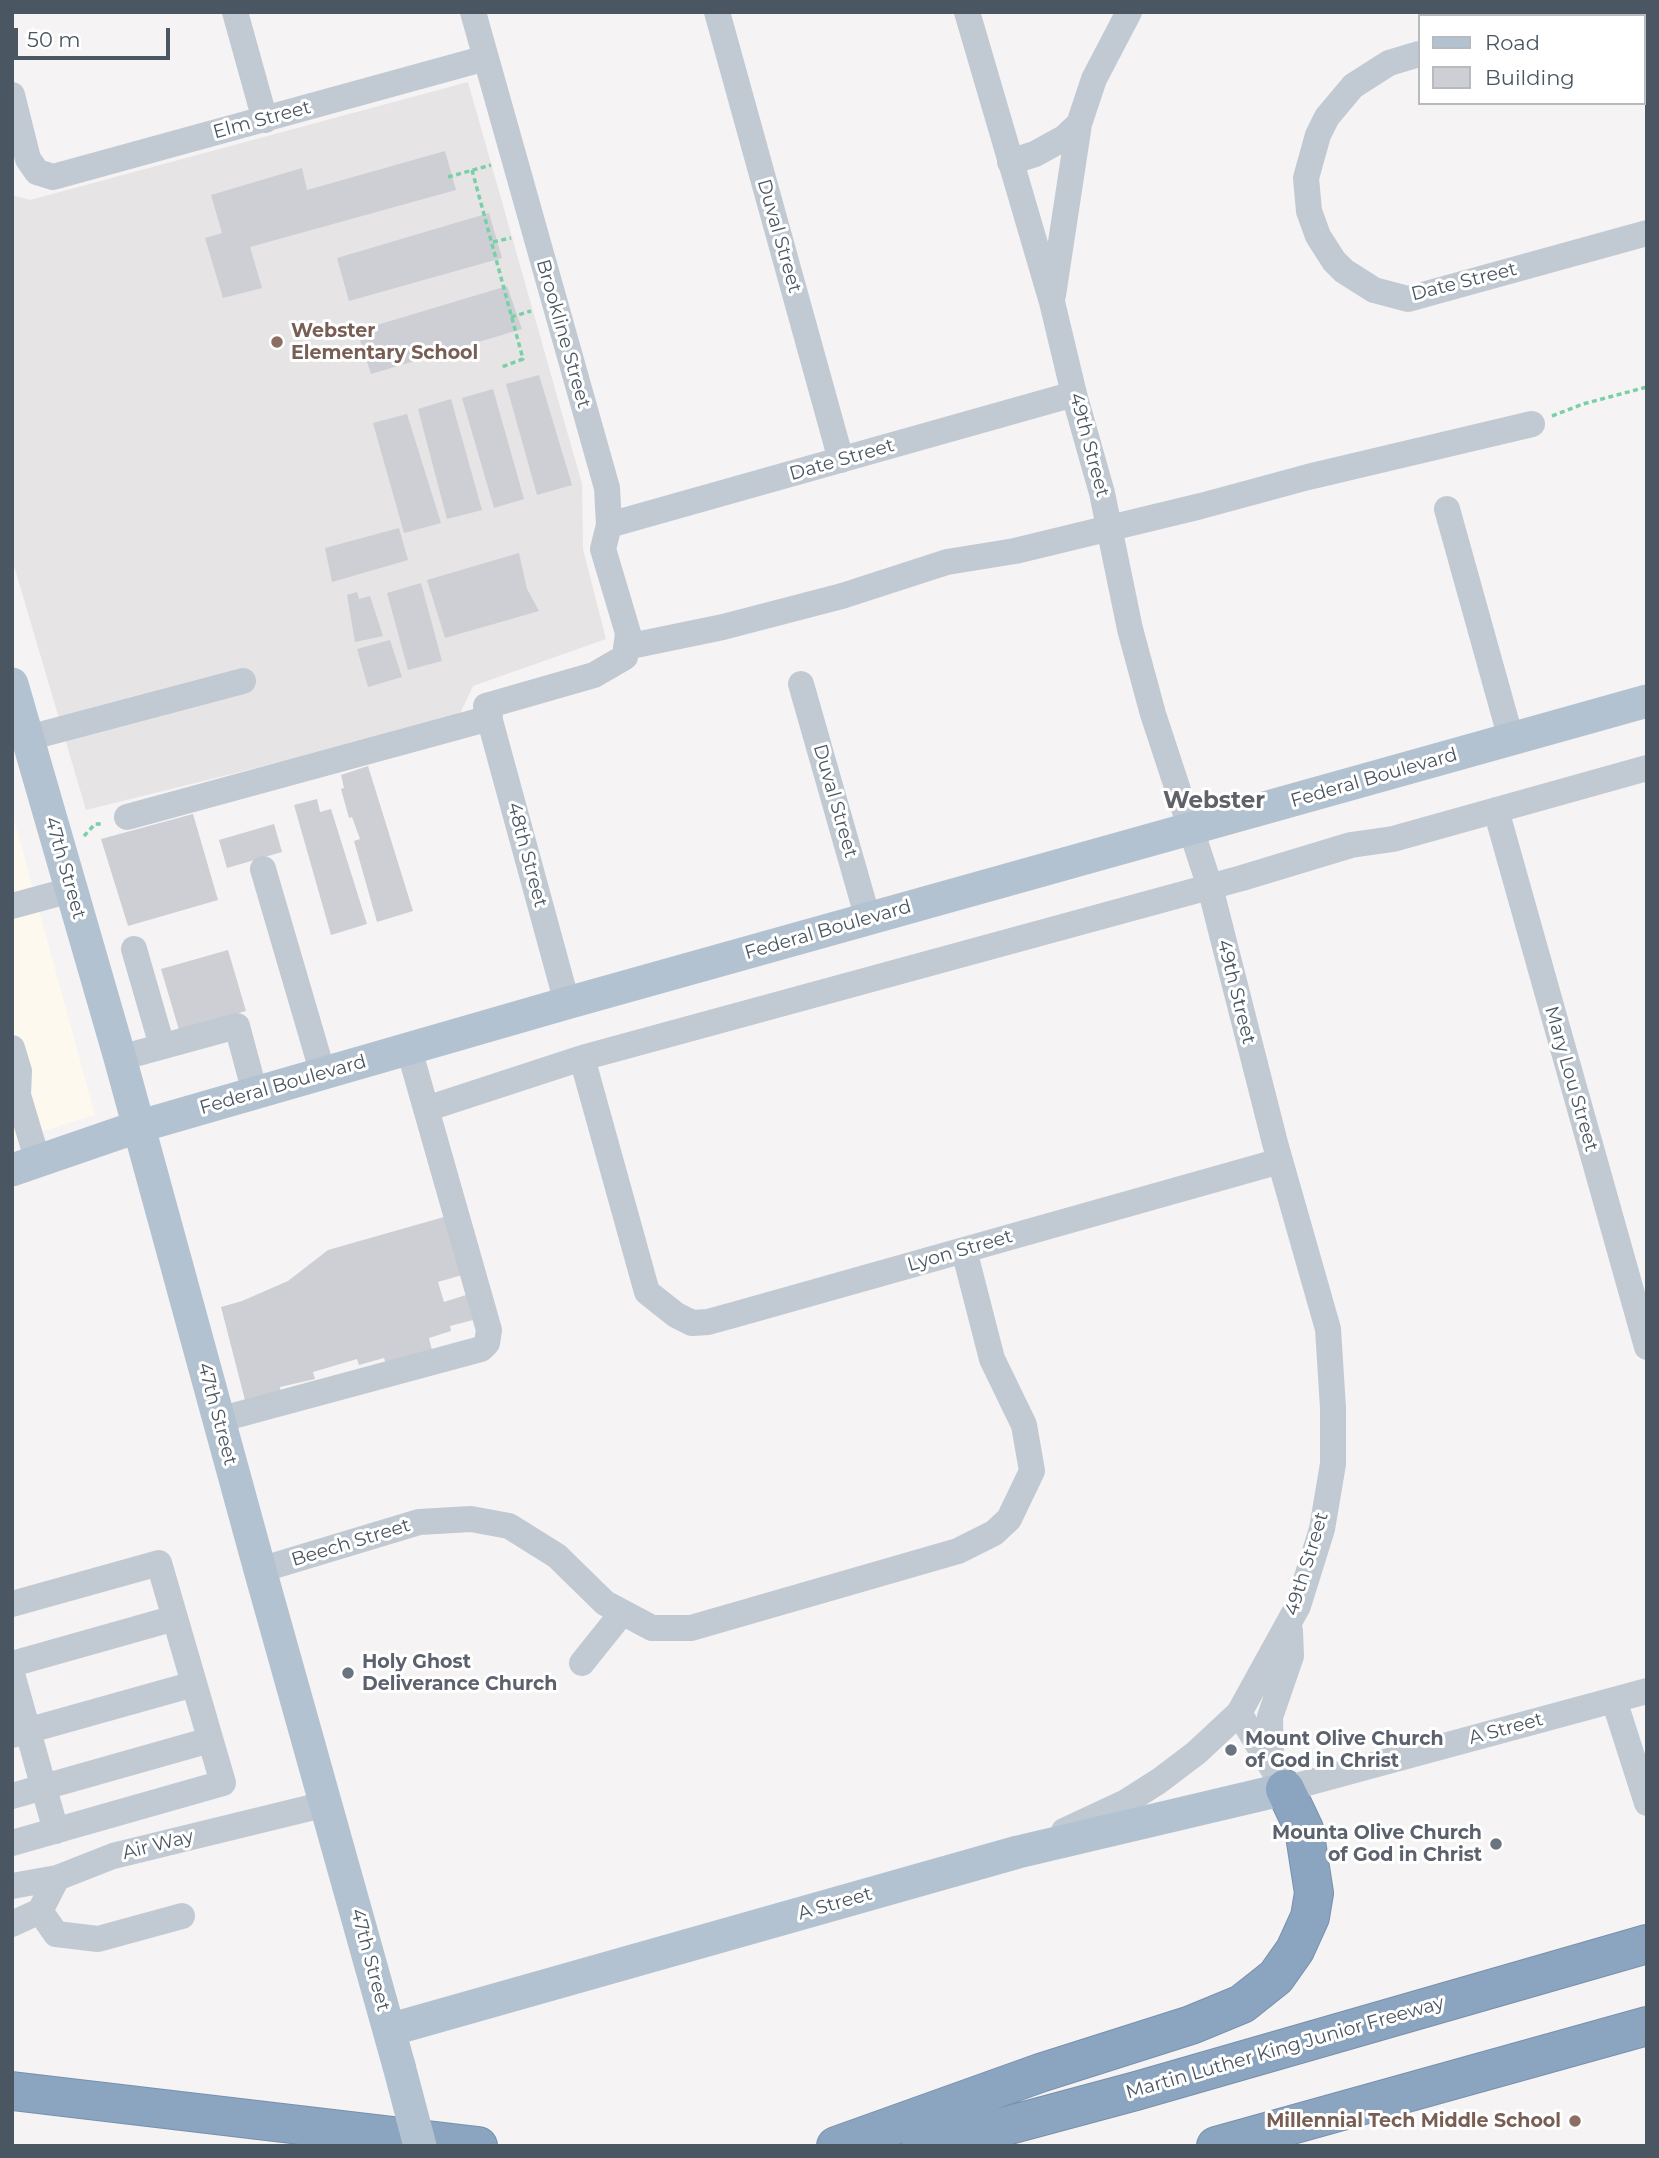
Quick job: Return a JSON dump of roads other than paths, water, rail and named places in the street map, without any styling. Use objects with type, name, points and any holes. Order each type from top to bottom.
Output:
[{"type":"highway","points":[[836,2146],[1040,2073],[1191,2025],[1242,2004],[1276,1977],[1295,1950],[1310,1917],[1314,1893],[1304,1829],[1278,1777]]},
{"type":"highway","name":"Martin Luther King Junior Freeway","points":[[921,2146],[946,2142],[1136,2091],[1647,1944]]},
{"type":"highway","points":[[1216,2146],[1647,2026]]},
{"type":"highway","points":[[1479,2071],[1647,2040]]},
{"type":"highway","points":[[12,2091],[478,2146]]},
{"type":"main road","name":"47th Street","points":[[12,684],[120,1058],[419,2146]]},
{"type":"main road","name":"Federal Boulevard","points":[[25,1166],[137,1127],[567,1003],[1647,701]]},
{"type":"main road","name":"A Street","points":[[389,2030],[1278,1777]]},
{"type":"street","points":[[235,12],[265,120]]},
{"type":"street","name":"Brookline Street","points":[[473,12],[607,488],[609,525],[603,549],[628,632],[625,652]]},
{"type":"street","name":"Duval Street","points":[[717,12],[841,460]]},
{"type":"street","name":"49th Street","points":[[967,12],[1052,302],[1074,394],[1102,492],[1130,629],[1153,714],[1210,887],[1280,1161],[1328,1329],[1333,1408],[1333,1464],[1322,1529],[1298,1606],[1239,1713],[1196,1753],[1126,1802],[1018,1852]]},
{"type":"street","points":[[1052,302],[1079,124],[1094,79],[1129,12]]},
{"type":"street","name":"Date Street","points":[[1418,54],[1389,63],[1370,73],[1339,101],[1318,135],[1306,178],[1309,211],[1318,236],[1325,249],[1344,271],[1358,282],[1391,296],[1408,299],[1647,233]]},
{"type":"street","name":"Elm Street","points":[[12,95],[29,159],[37,172],[53,177],[486,58]]},
{"type":"street","points":[[1010,162],[1064,138],[1079,124]]},
{"type":"street","name":"Date Street","points":[[609,525],[1074,394]]},
{"type":"street","points":[[127,817],[488,712],[594,675],[625,652],[842,596],[947,562],[1014,551],[1202,506],[1307,477],[1532,424]]},
{"type":"street","points":[[1447,509],[1511,739]]},
{"type":"street","points":[[28,738],[243,681]]},
{"type":"street","name":"Duval Street","points":[[801,684],[868,919]]},
{"type":"street","name":"48th Street","points":[[488,712],[567,1003]]},
{"type":"street","points":[[426,1109],[582,1058],[1210,887],[1351,845],[1393,839],[1647,768]]},
{"type":"street","name":"Mary Lou Street","points":[[1496,810],[1647,1347]]},
{"type":"street","points":[[263,869],[323,1074]]},
{"type":"street","points":[[12,906],[71,890]]},
{"type":"street","points":[[134,949],[162,1046]]},
{"type":"street","points":[[120,1058],[237,1026],[255,1093]]},
{"type":"street","points":[[12,1048],[19,1071],[18,1095],[25,1166]]},
{"type":"street","points":[[218,1420],[481,1349],[486,1343],[489,1330],[409,1049]]},
{"type":"street","name":"Lyon Street","points":[[582,1058],[647,1292],[676,1315],[692,1323],[708,1322],[1280,1161]]},
{"type":"street","name":"Beech Street","points":[[260,1570],[419,1522],[471,1519],[509,1526],[557,1556],[605,1603],[652,1628],[691,1628],[958,1551],[994,1533],[1009,1519],[1032,1471],[1024,1425],[992,1359],[964,1250]]},
{"type":"street","points":[[12,1604],[159,1563],[223,1783],[12,1843]]},
{"type":"street","points":[[582,1663],[622,1613]]},
{"type":"street","points":[[12,1664],[175,1618]]},
{"type":"street","points":[[1278,1777],[1270,1717],[1291,1656],[1290,1622]]},
{"type":"street","points":[[12,1674],[20,1733],[43,1787],[56,1831]]},
{"type":"street","points":[[20,1733],[194,1684]]},
{"type":"street","name":"A Street","points":[[1278,1777],[1614,1700],[1647,1690]]},
{"type":"street","points":[[1614,1700],[1647,1803]]},
{"type":"street","points":[[1239,1713],[1278,1777]]},
{"type":"street","points":[[12,1796],[210,1740]]},
{"type":"street","name":"Air Way","points":[[12,1886],[57,1878],[113,1856],[326,1804]]},
{"type":"street","points":[[12,1924],[40,1911],[57,1878]]},
{"type":"street","points":[[40,1911],[56,1934],[98,1939],[182,1916]]},
{"type":"place","name":"Webster Elementary School","points":[[277,342]]},
{"type":"place","name":"Holy Ghost Deliverance Church","points":[[348,1673]]},
{"type":"place","name":"Mount Olive Church of God in Christ","points":[[1231,1750]]},
{"type":"place","name":"Mounta Olive Church of God in Christ","points":[[1496,1844]]},
{"type":"place","name":"Millennial Tech Middle School","points":[[1575,2121]]},
{"type":"district","name":"Webster","points":[[1214,801]]}]
